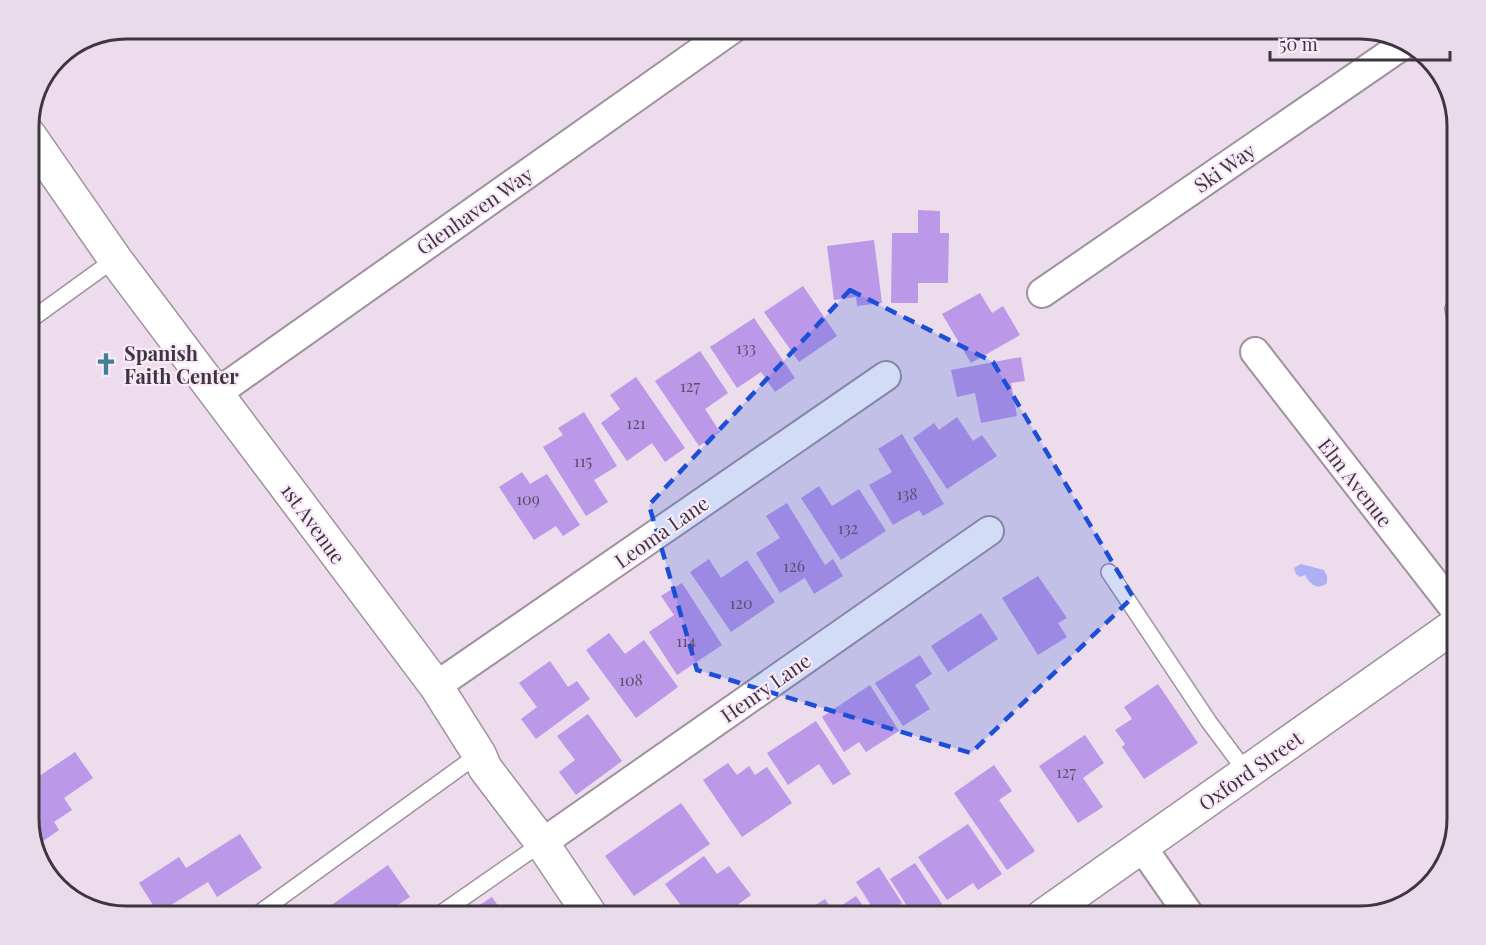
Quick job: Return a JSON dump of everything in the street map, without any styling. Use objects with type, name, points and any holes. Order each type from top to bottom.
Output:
[{"type":"street","name":"Glenhaven Way","points":[[217,393],[716,39]]},
{"type":"street","name":"Ski Way","points":[[1042,292],[1398,48]]},
{"type":"street","name":"1st Avenue","points":[[39,149],[115,259],[436,686],[479,754],[485,768],[542,843],[584,906]]},
{"type":"street","name":"Elm Avenue","points":[[1255,352],[1447,599]]},
{"type":"street","name":"Leoma Lane","points":[[436,686],[886,376]]},
{"type":"street","name":"Henry Lane","points":[[542,843],[989,531]]},
{"type":"street","name":"Oxford Street","points":[[1057,906],[1447,631]]},
{"type":"street","points":[[1142,847],[1183,906]]},
{"type":"lane","points":[[39,314],[115,259]]},
{"type":"lane","points":[[1109,572],[1209,722],[1247,773]]},
{"type":"lane","points":[[269,906],[479,754]]},
{"type":"lane","points":[[451,906],[542,843]]},
{"type":"highlighted area","points":[[850,290],[993,362],[1133,597],[971,753],[697,670],[649,505]]},
{"type":"water","points":[[1301,564],[1324,570],[1327,583],[1317,586],[1312,584],[1305,575],[1300,577],[1294,568]]},
{"type":"building","points":[[918,210],[940,211],[940,233],[949,233],[948,283],[918,283],[918,303],[891,303],[892,233],[918,233]]},
{"type":"building","points":[[874,240],[882,303],[857,306],[856,297],[834,300],[827,246]]},
{"type":"building","points":[[803,286],[837,336],[799,362],[764,312]]},
{"type":"building","points":[[980,293],[992,313],[1003,306],[1020,335],[971,363],[942,314]]},
{"type":"building","points":[[754,318],[795,378],[775,392],[761,372],[737,388],[710,347]]},
{"type":"building","points":[[700,351],[728,393],[705,409],[720,432],[699,446],[655,381]]},
{"type":"building","points":[[1021,357],[1025,381],[1011,383],[1017,416],[981,423],[975,393],[957,397],[951,370]]},
{"type":"building","points":[[636,377],[685,448],[665,462],[652,443],[627,461],[601,423],[620,409],[610,395]]},
{"type":"building","points":[[584,412],[617,466],[594,480],[608,502],[586,516],[543,447],[563,435],[558,428]]},
{"type":"building","points":[[957,417],[973,441],[982,435],[997,456],[947,489],[913,438],[934,423],[939,430]]},
{"type":"building","points":[[902,434],[944,504],[923,516],[919,510],[893,525],[869,485],[892,472],[878,449]]},
{"type":"building","points":[[522,472],[530,484],[547,474],[580,525],[563,536],[556,526],[534,540],[499,487]]},
{"type":"building","points":[[819,486],[832,506],[859,489],[886,531],[841,560],[801,498]]},
{"type":"building","points":[[787,503],[825,565],[833,559],[843,576],[814,594],[805,578],[780,593],[756,553],[780,538],[766,516]]},
{"type":"building","points":[[709,559],[721,578],[747,560],[775,602],[731,632],[690,572]]},
{"type":"building","points":[[1038,576],[1067,618],[1058,623],[1067,637],[1038,655],[1002,598]]},
{"type":"building","points":[[682,583],[722,645],[677,675],[649,632],[674,615],[661,596]]},
{"type":"building","points":[[981,613],[998,639],[948,672],[931,646]]},
{"type":"building","points":[[609,633],[625,654],[644,640],[678,687],[636,718],[586,650]]},
{"type":"building","points":[[920,655],[932,674],[915,685],[930,709],[903,726],[875,683]]},
{"type":"building","points":[[550,661],[568,687],[577,681],[590,699],[536,739],[521,719],[537,707],[519,683]]},
{"type":"building","points":[[1158,684],[1198,743],[1144,779],[1122,747],[1125,744],[1115,730],[1132,719],[1124,707]]},
{"type":"building","points":[[870,685],[899,731],[866,752],[859,742],[844,752],[822,717]]},
{"type":"building","points":[[588,714],[622,761],[576,795],[559,772],[575,760],[557,736]]},
{"type":"building","points":[[816,721],[851,774],[833,785],[819,764],[788,785],[767,753]]},
{"type":"building","points":[[1085,735],[1104,763],[1083,778],[1103,807],[1078,823],[1039,766]]},
{"type":"building","points":[[75,752],[93,778],[64,798],[72,810],[54,822],[59,830],[42,842],[39,825],[39,776]]},
{"type":"building","points":[[728,763],[737,775],[749,766],[755,775],[767,767],[792,803],[742,837],[703,780]]},
{"type":"building","points":[[994,765],[1012,791],[999,800],[1035,851],[1007,870],[954,793]]},
{"type":"building","points":[[681,803],[710,844],[634,896],[605,856]]},
{"type":"building","points":[[968,824],[1002,874],[978,890],[973,883],[947,900],[918,857]]},
{"type":"building","points":[[240,834],[262,868],[217,897],[208,882],[169,906],[154,906],[139,883],[179,857],[186,868]]},
{"type":"building","points":[[704,856],[717,874],[729,866],[751,895],[736,906],[681,906],[665,884]]},
{"type":"building","points":[[915,863],[943,906],[907,906],[890,879]]},
{"type":"building","points":[[388,865],[410,897],[396,906],[330,906]]},
{"type":"building","points":[[879,867],[902,903],[897,906],[872,906],[856,882]]},
{"type":"building","points":[[856,896],[863,906],[841,906]]},
{"type":"building","points":[[492,897],[498,906],[478,906]]},
{"type":"building","points":[[825,899],[830,906],[814,906]]},
{"type":"place","name":"Spanish Faith Center","points":[[106,364]]}]
